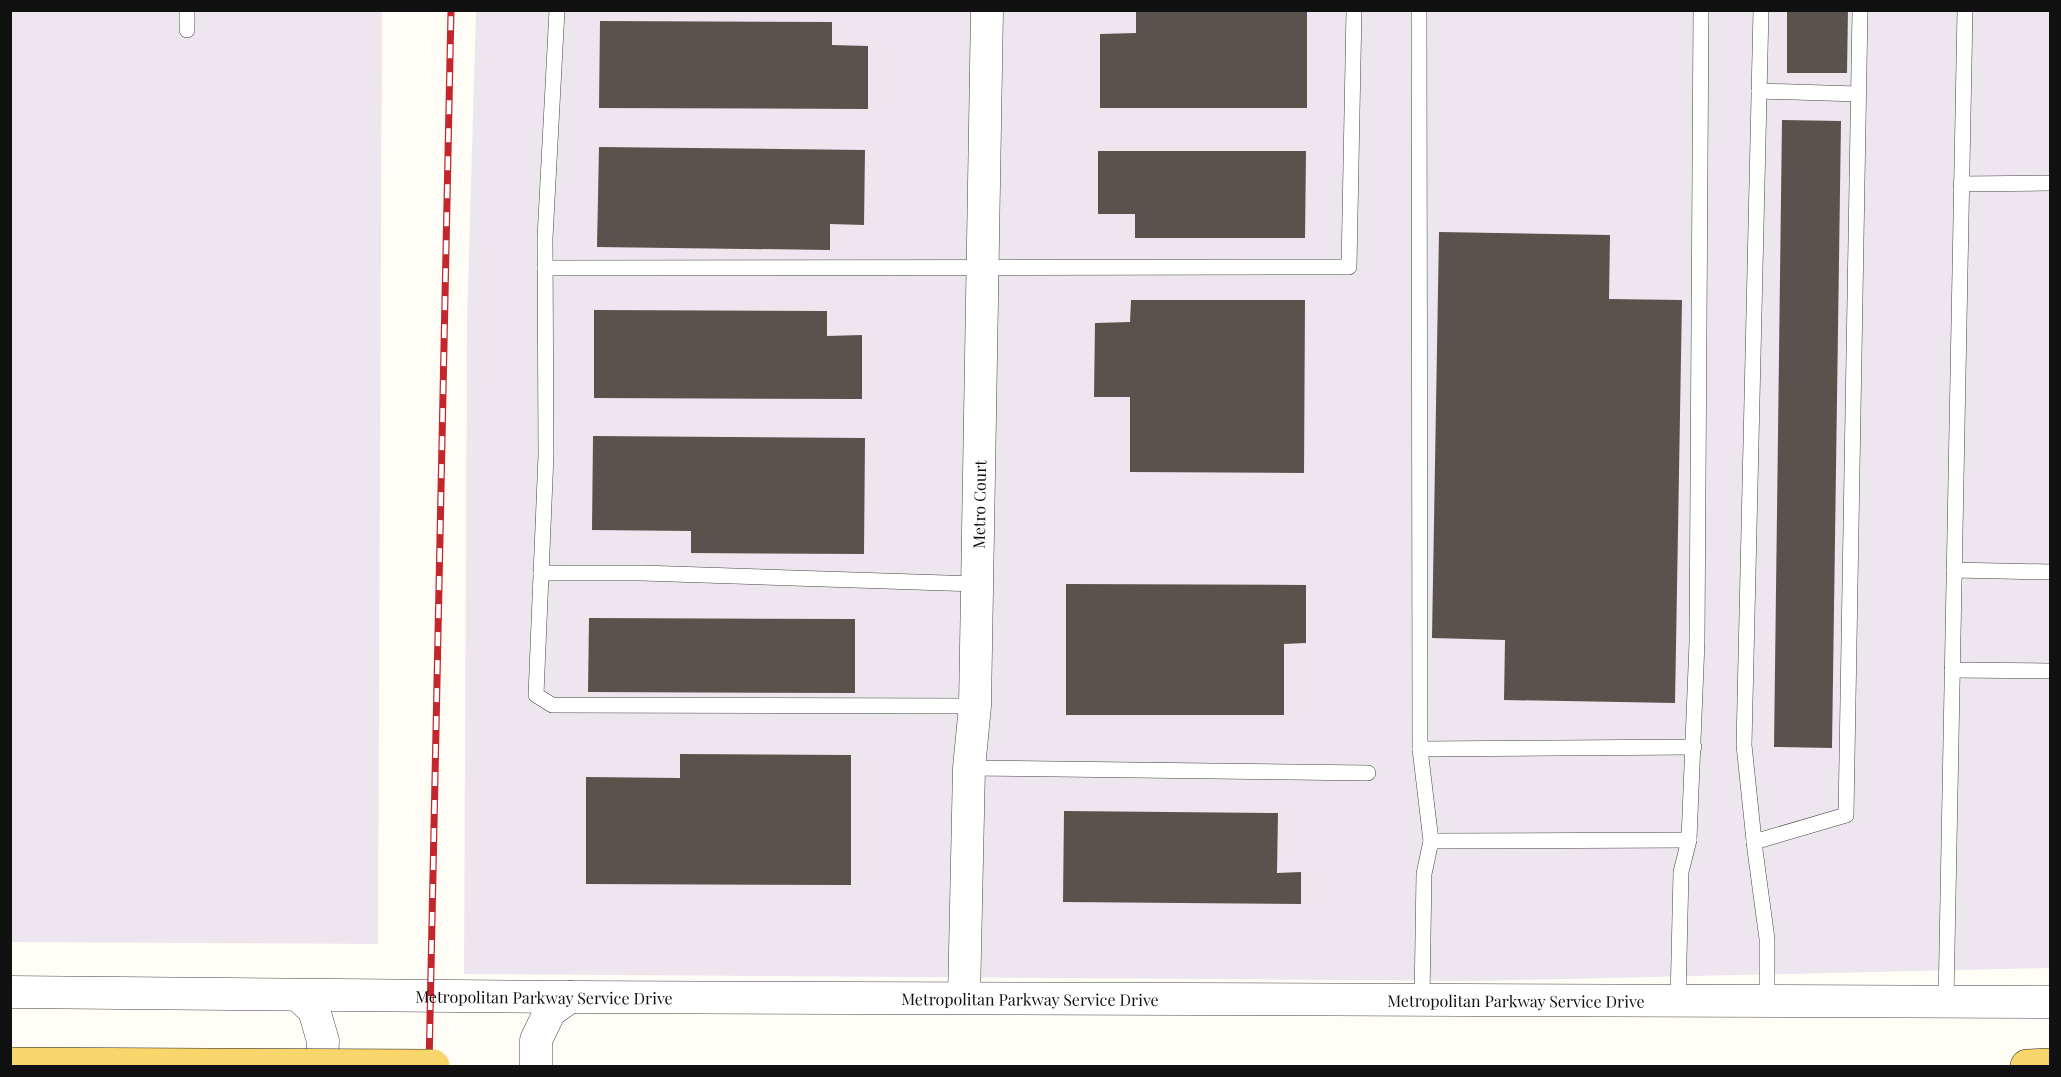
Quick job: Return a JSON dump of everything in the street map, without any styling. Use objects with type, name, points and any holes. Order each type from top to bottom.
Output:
[{"type":"main road","points":[[10,1064],[433,1066]]},
{"type":"main road","points":[[2027,1066],[2050,1065]]},
{"type":"street","name":"Metro Court","points":[[964,998],[969,768],[975,706],[987,10]]},
{"type":"street","name":"Metropolitan Parkway Service Drive","points":[[10,992],[570,997],[2050,1002]]},
{"type":"street","points":[[298,995],[314,1010],[322,1041],[322,1066]]},
{"type":"street","points":[[536,1066],[536,1040],[550,1011],[570,997]]},
{"type":"lane","points":[[187,10],[187,30]]},
{"type":"lane","points":[[557,10],[545,238],[546,455],[536,695],[552,705],[975,706]]},
{"type":"lane","points":[[545,268],[1349,267],[1354,10]]},
{"type":"lane","points":[[1419,10],[1420,749],[1431,841],[1424,874],[1422,999]]},
{"type":"lane","points":[[1678,1001],[1681,872],[1689,840],[1698,642],[1701,10]]},
{"type":"lane","points":[[1761,10],[1744,745],[1767,939],[1767,1001]]},
{"type":"lane","points":[[1754,842],[1846,815],[1860,10]]},
{"type":"lane","points":[[1946,1001],[1965,10]]},
{"type":"lane","points":[[1759,91],[1858,94]]},
{"type":"lane","points":[[1961,184],[2050,183]]},
{"type":"lane","points":[[1954,570],[2050,572]]},
{"type":"lane","points":[[541,573],[642,573],[977,584]]},
{"type":"lane","points":[[1952,670],[2050,671]]},
{"type":"lane","points":[[1420,749],[1694,747]]},
{"type":"lane","points":[[969,768],[1368,773]]},
{"type":"lane","points":[[1431,841],[1689,840]]},
{"type":"shaded area","points":[[11,11],[382,11],[378,944],[11,942]]},
{"type":"shaded area","points":[[476,11],[2050,11],[2050,968],[1476,981],[464,974],[467,324]]},
{"type":"building","points":[[1136,10],[1307,10],[1307,108],[1100,108],[1100,34],[1136,33]]},
{"type":"building","points":[[1787,10],[1848,10],[1847,73],[1787,73]]},
{"type":"building","points":[[600,21],[832,22],[832,45],[868,46],[868,109],[599,108]]},
{"type":"building","points":[[1782,120],[1841,121],[1832,748],[1774,747]]},
{"type":"building","points":[[599,147],[865,150],[864,225],[830,224],[830,250],[597,247]]},
{"type":"building","points":[[1098,151],[1306,151],[1305,238],[1135,238],[1135,214],[1098,214]]},
{"type":"building","points":[[1439,232],[1610,235],[1609,299],[1682,300],[1675,703],[1504,700],[1505,640],[1432,638]]},
{"type":"building","points":[[1131,300],[1305,300],[1304,473],[1130,472],[1130,397],[1094,397],[1095,323],[1130,322]]},
{"type":"building","points":[[594,310],[827,311],[827,336],[862,335],[862,399],[594,398]]},
{"type":"building","points":[[593,436],[865,438],[864,554],[691,553],[691,531],[592,530]]},
{"type":"building","points":[[1066,584],[1306,585],[1306,643],[1284,644],[1284,715],[1066,715]]},
{"type":"building","points":[[589,618],[855,619],[855,693],[588,692]]},
{"type":"building","points":[[680,754],[851,755],[851,885],[586,884],[586,777],[680,778]]},
{"type":"building","points":[[1064,811],[1278,813],[1277,873],[1301,872],[1301,904],[1063,902]]},
{"type":"railway","points":[[429,1066],[451,10]]}]
